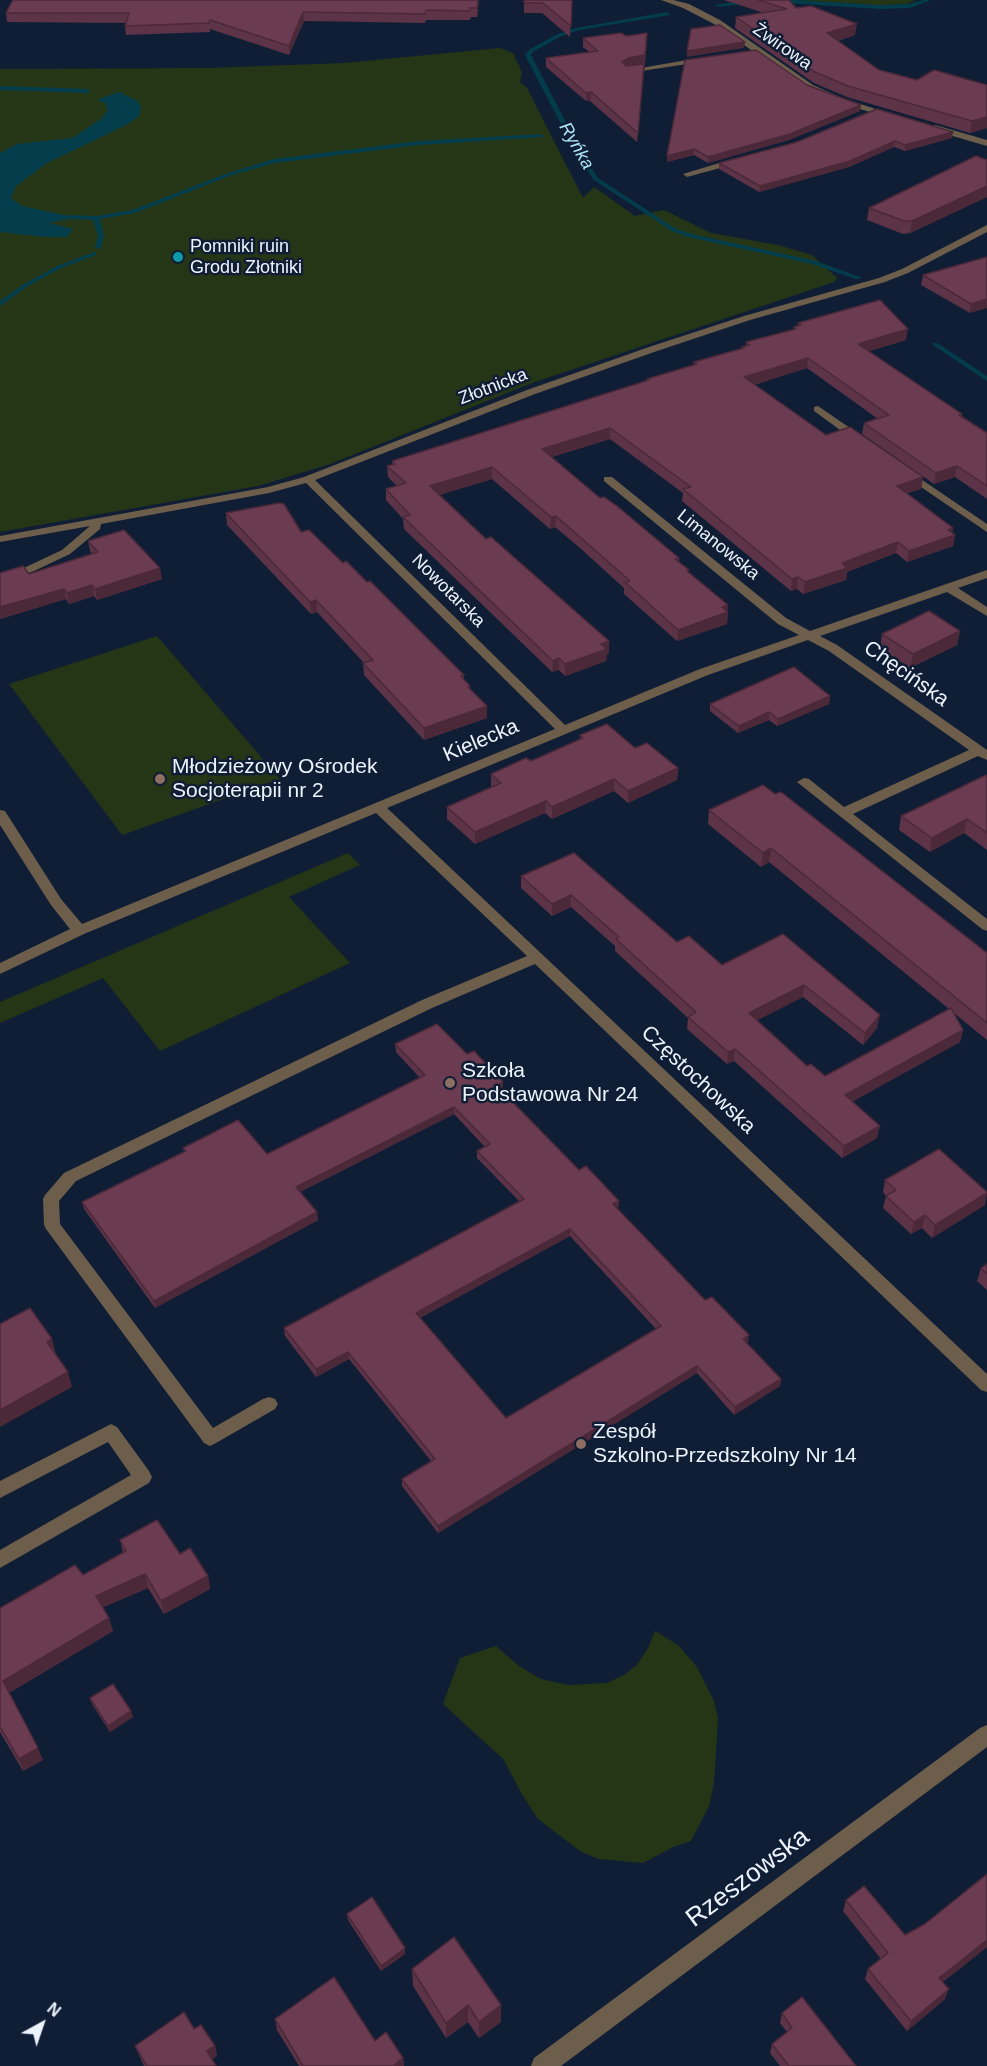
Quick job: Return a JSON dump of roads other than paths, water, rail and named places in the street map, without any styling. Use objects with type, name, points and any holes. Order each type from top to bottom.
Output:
[{"type":"street","name":"Żwirowa","points":[[665,0],[704,14],[810,87],[837,99],[897,117]]},
{"type":"street","points":[[747,52],[758,50]]},
{"type":"street","points":[[628,71],[716,57]]},
{"type":"street","points":[[859,117],[874,111]]},
{"type":"street","points":[[931,127],[987,143]]},
{"type":"street","points":[[687,174],[748,157]]},
{"type":"street","name":"Złotnicka","points":[[0,539],[269,489],[308,479],[531,392],[663,345],[747,318],[882,280],[905,271],[987,228]]},
{"type":"street","points":[[818,410],[867,445]]},
{"type":"street","points":[[895,464],[987,529]]},
{"type":"street","name":"Nowotarska","points":[[308,479],[562,729]]},
{"type":"street","name":"Limanowska","points":[[608,479],[782,621],[807,636]]},
{"type":"street","points":[[0,578],[30,569],[66,552],[96,526],[94,522]]},
{"type":"street","name":"Kielecka","points":[[0,969],[80,931],[333,824],[704,672],[987,574]]},
{"type":"street","points":[[948,587],[987,612]]},
{"type":"street","name":"Chęcińska","points":[[807,636],[833,648],[983,753]]},
{"type":"street","name":"Chęcińska","points":[[843,813],[983,753]]},
{"type":"street","points":[[804,782],[987,926]]},
{"type":"street","name":"Częstochowska","points":[[378,807],[987,1385]]},
{"type":"street","points":[[0,814],[56,902],[80,931]]},
{"type":"street","points":[[269,1404],[210,1438],[52,1224],[51,1199],[70,1178],[427,1004],[536,958]]},
{"type":"street","points":[[0,1490],[111,1432],[143,1477],[0,1560]]},
{"type":"street","name":"Rzeszowska","points":[[542,2066],[987,1735]]},
{"type":"water","points":[[119,92],[136,100],[141,106],[139,116],[126,125],[47,163],[16,186],[11,198],[22,206],[69,216],[69,219],[49,223],[73,229],[67,237],[0,232],[0,153],[17,144],[72,138],[102,118],[108,110],[105,103],[97,100]]},
{"type":"waterway","name":"Ryńka","points":[[770,0],[879,7],[910,6],[928,0]]},
{"type":"waterway","name":"Ryńka","points":[[718,5],[747,2]]},
{"type":"waterway","name":"Ryńka","points":[[668,14],[578,29],[560,35],[532,50],[528,55],[581,157],[596,179],[674,230],[690,236],[814,262],[858,278]]},
{"type":"waterway","points":[[0,88],[87,91]]},
{"type":"waterway","points":[[96,218],[133,212],[230,174],[274,161],[419,143],[541,136]]},
{"type":"waterway","points":[[70,217],[96,218]]},
{"type":"waterway","points":[[96,218],[101,235],[98,247]]},
{"type":"waterway","points":[[0,304],[26,285],[59,267],[94,254]]},
{"type":"waterway","name":"Ryńka","points":[[935,344],[987,379]]},
{"type":"place","name":"Pomniki ruin Grodu Złotniki","points":[[178,257]]},
{"type":"place","name":"Młodzieżowy Ośrodek Socjoterapii nr 2","points":[[160,779]]},
{"type":"place","name":"Szkoła Podstawowa Nr 24","points":[[450,1083]]},
{"type":"place","name":"Zespół Szkolno-Przedszkolny Nr 14","points":[[581,1444]]}]
